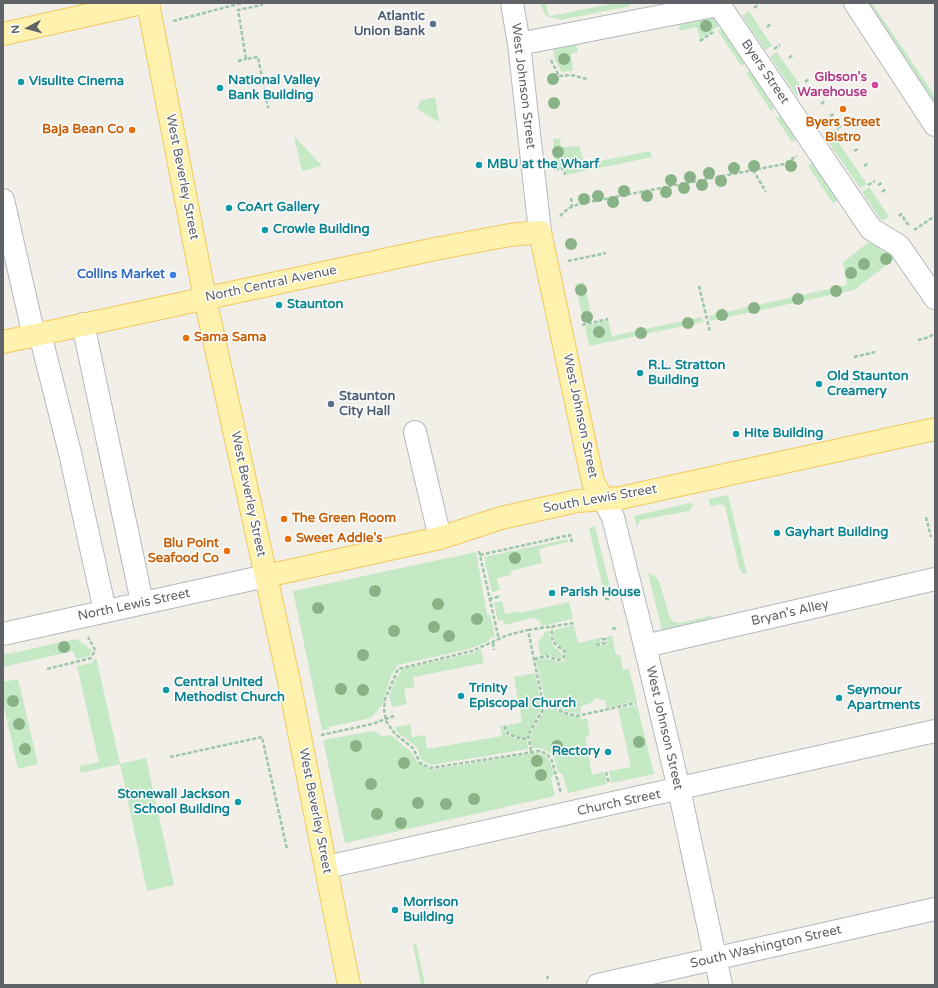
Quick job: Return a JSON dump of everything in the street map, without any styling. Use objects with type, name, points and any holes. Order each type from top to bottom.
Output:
[{"type":"main road","points":[[3,34],[142,3]]},
{"type":"main road","name":"West Beverley Street","points":[[148,3],[205,298],[266,576],[327,867],[349,985]]},
{"type":"main road","name":"North Central Avenue","points":[[3,342],[478,240],[540,232]]},
{"type":"main road","name":"West Johnson Street","points":[[540,232],[593,482],[603,499]]},
{"type":"main road","name":"South Lewis Street","points":[[266,576],[440,538],[501,518],[577,501],[620,498],[935,428]]},
{"type":"street","name":"West Johnson Street","points":[[512,3],[519,44],[540,232]]},
{"type":"street","points":[[855,3],[935,125]]},
{"type":"street","name":"Byers Street","points":[[519,44],[718,5],[872,229],[899,246],[935,298]]},
{"type":"street","points":[[3,200],[37,335],[70,453],[105,611]]},
{"type":"street","points":[[83,324],[142,602]]},
{"type":"street","points":[[415,432],[440,538]]},
{"type":"street","name":"West Johnson Street","points":[[603,499],[613,517],[645,646],[721,985]]},
{"type":"street","name":"North Lewis Street","points":[[3,634],[142,602],[266,576]]},
{"type":"street","name":"Bryan's Alley","points":[[645,646],[935,579]]},
{"type":"street","name":"Church Street","points":[[327,867],[935,731]]},
{"type":"street","name":"South Washington Street","points":[[598,985],[935,909]]},
{"type":"path","points":[[178,19],[242,3]]},
{"type":"path","points":[[246,59],[238,10],[262,5],[261,3]]},
{"type":"path","points":[[754,8],[758,5]]},
{"type":"path","points":[[768,27],[772,24]]},
{"type":"path","points":[[789,58],[793,55]]},
{"type":"path","points":[[238,61],[258,57],[268,108]]},
{"type":"path","points":[[550,58],[559,76],[571,75],[587,79]]},
{"type":"path","points":[[806,82],[809,79]]},
{"type":"path","points":[[821,104],[825,101]]},
{"type":"path","points":[[830,116],[834,114]]},
{"type":"path","points":[[838,128],[842,125]]},
{"type":"path","points":[[854,151],[858,148]]},
{"type":"path","points":[[864,166],[868,163]]},
{"type":"path","points":[[559,220],[562,213],[572,206],[784,164]]},
{"type":"path","points":[[754,170],[766,192]]},
{"type":"path","points":[[878,185],[882,183]]},
{"type":"path","points":[[882,192],[886,189]]},
{"type":"path","points":[[571,198],[572,206]]},
{"type":"path","points":[[899,216],[901,214],[909,225]]},
{"type":"path","points":[[914,230],[935,216]]},
{"type":"path","points":[[568,261],[606,253]]},
{"type":"path","points":[[699,286],[710,332]]},
{"type":"path","points":[[581,325],[608,318]]},
{"type":"path","points":[[918,340],[929,337],[935,333]]},
{"type":"path","points":[[854,357],[875,352]]},
{"type":"path","points":[[926,517],[931,537]]},
{"type":"path","points":[[480,555],[570,535],[572,542]]},
{"type":"path","points":[[479,551],[499,640]]},
{"type":"path","points":[[489,598],[501,596]]},
{"type":"path","points":[[562,798],[550,757],[542,751],[530,751],[429,767],[420,763],[413,748],[393,732],[386,718],[385,699],[394,676],[400,667],[472,651],[493,643],[508,635],[574,622]]},
{"type":"path","points":[[534,659],[546,656],[559,660],[564,657],[565,652],[553,641],[552,627]]},
{"type":"path","points":[[528,630],[544,708],[528,738],[530,751]]},
{"type":"path","points":[[47,669],[91,658],[95,650],[88,636]]},
{"type":"path","points":[[596,645],[606,643],[605,639],[601,640],[601,638]]},
{"type":"path","points":[[493,643],[494,650]]},
{"type":"path","points":[[543,702],[565,713],[577,716],[640,702]]},
{"type":"path","points":[[318,736],[372,724],[394,716]]},
{"type":"path","points":[[504,726],[508,734],[522,739],[528,738]]},
{"type":"path","points":[[170,757],[262,737],[287,849]]},
{"type":"path","points":[[606,772],[610,787]]},
{"type":"green space","points":[[540,3],[546,3],[548,15],[551,16],[614,3],[629,3],[630,6],[561,20],[546,16]]},
{"type":"green space","points":[[865,3],[872,3],[935,96],[935,109]]},
{"type":"green space","points":[[749,11],[772,46],[765,50],[742,16]]},
{"type":"green space","points":[[707,17],[715,19],[720,25],[700,39],[697,27],[680,31],[678,23]]},
{"type":"green space","points":[[723,28],[746,63],[741,66],[718,31]]},
{"type":"green space","points":[[576,44],[578,52],[571,54],[573,69],[571,71],[562,72],[555,60],[553,49]]},
{"type":"green space","points":[[777,52],[804,91],[797,96],[770,57]]},
{"type":"green space","points":[[751,70],[776,107],[771,111],[746,73]]},
{"type":"green space","points":[[435,97],[439,122],[417,109],[420,101]]},
{"type":"green space","points":[[781,114],[797,139],[792,142],[776,118]]},
{"type":"green space","points":[[294,136],[322,166],[302,171]]},
{"type":"green space","points":[[560,138],[561,147],[579,146],[585,164],[650,151],[652,157],[565,175],[564,169],[555,169],[553,139]]},
{"type":"green space","points":[[836,139],[867,184],[860,188],[829,143]]},
{"type":"green space","points":[[813,162],[838,200],[833,203],[808,166]]},
{"type":"green space","points":[[869,187],[889,217],[884,220],[881,220],[862,192]]},
{"type":"green space","points":[[869,242],[896,258],[854,290],[710,321],[709,316],[847,285],[843,262]]},
{"type":"green space","points":[[584,282],[592,320],[584,322],[575,284]]},
{"type":"green space","points":[[702,317],[703,322],[589,346],[585,326],[608,320],[612,336]]},
{"type":"green space","points":[[728,495],[747,574],[742,573],[739,568],[725,506],[721,504],[711,506],[708,499]]},
{"type":"green space","points":[[690,503],[693,504],[690,511],[640,520],[637,527],[634,516]]},
{"type":"green space","points":[[595,526],[610,587],[603,588],[589,528]]},
{"type":"green space","points":[[568,539],[568,542],[539,549],[542,563],[510,571],[511,575],[497,578],[500,590],[492,592],[484,557]]},
{"type":"green space","points":[[476,552],[487,615],[490,614],[495,637],[489,638],[489,641],[469,649],[398,665],[391,676],[382,705],[371,718],[329,727],[329,729],[322,730],[293,591]]},
{"type":"green space","points":[[648,573],[654,575],[659,581],[670,618],[674,622],[681,623],[710,616],[719,619],[663,635]]},
{"type":"green space","points":[[502,601],[505,614],[519,611],[520,613],[569,602],[573,619],[542,626],[539,620],[532,618],[504,625],[503,620],[498,621],[494,603]]},
{"type":"green space","points":[[574,625],[578,643],[600,638],[600,641],[604,642],[596,644],[597,646],[607,644],[606,637],[612,636],[616,655],[620,655],[623,670],[629,669],[637,701],[607,708],[605,701],[596,698],[591,703],[581,706],[580,714],[578,714],[565,711],[545,701],[536,660],[544,658],[560,662],[565,660],[566,652],[555,642],[553,635],[554,630]]},
{"type":"green space","points":[[550,630],[550,637],[553,646],[563,654],[560,659],[550,655],[540,655],[538,642],[544,635],[544,632]]},
{"type":"green space","points":[[76,639],[92,650],[89,656],[76,659],[73,651],[3,667],[3,655]]},
{"type":"green space","points":[[481,649],[484,663],[413,677],[415,687],[404,689],[407,704],[392,707],[389,696],[395,680],[402,669],[473,653]]},
{"type":"green space","points":[[96,657],[120,764],[81,773],[79,766],[99,762],[77,666],[92,663]]},
{"type":"green space","points":[[535,673],[542,707],[526,738],[521,738],[509,733],[505,726],[522,722],[514,677]]},
{"type":"green space","points":[[18,679],[38,764],[18,769],[3,702],[3,682]]},
{"type":"green space","points":[[545,705],[567,715],[581,717],[581,720],[587,718],[590,736],[585,737],[592,775],[604,772],[607,784],[568,793],[563,775],[558,772],[555,760],[550,753],[541,748],[531,748],[530,735],[546,708]]},
{"type":"green space","points":[[637,705],[654,774],[611,783],[609,771],[631,767],[618,709]]},
{"type":"green space","points":[[410,724],[412,737],[425,735],[427,749],[502,736],[500,726],[502,726],[507,736],[527,740],[528,749],[431,765],[421,760],[417,747],[397,732],[395,727]]},
{"type":"green space","points":[[373,731],[383,736],[391,735],[411,752],[418,763],[431,770],[533,753],[543,754],[547,757],[554,774],[551,778],[555,796],[345,843],[323,740]]},
{"type":"green space","points":[[146,758],[174,885],[147,891],[120,764]]},
{"type":"green space","points":[[416,943],[425,985],[421,985],[413,944]]},
{"type":"place","name":"Atlantic Union Bank","points":[[433,24]]},
{"type":"place","name":"Visulite Cinema","points":[[21,82]]},
{"type":"place","name":"Gibson's Warehouse","points":[[875,85]]},
{"type":"place","name":"National Valley Bank Building","points":[[220,88]]},
{"type":"place","name":"Byers Street Bistro","points":[[843,109]]},
{"type":"place","name":"Baja Bean Co","points":[[132,130]]},
{"type":"place","name":"MBU at the Wharf","points":[[479,165]]},
{"type":"place","name":"CoArt Gallery","points":[[229,208]]},
{"type":"place","name":"Crowle Building","points":[[265,230]]},
{"type":"place","name":"Collins Market","points":[[173,275]]},
{"type":"place","name":"Staunton","points":[[279,305]]},
{"type":"place","name":"Sama Sama","points":[[186,338]]},
{"type":"place","name":"R.L. Stratton Building","points":[[640,373]]},
{"type":"place","name":"Old Staunton Creamery","points":[[819,384]]},
{"type":"place","name":"Staunton City Hall","points":[[331,404]]},
{"type":"place","name":"Hite Building","points":[[736,434]]},
{"type":"place","name":"The Green Room","points":[[284,519]]},
{"type":"place","name":"Gayhart Building","points":[[777,533]]},
{"type":"place","name":"Sweet Addie's","points":[[288,539]]},
{"type":"place","name":"Blu Point Seafood Co","points":[[227,551]]},
{"type":"place","name":"Parish House","points":[[552,593]]},
{"type":"place","name":"Central United Methodist Church","points":[[166,690]]},
{"type":"place","name":"Trinity Episcopal Church","points":[[461,696]]},
{"type":"place","name":"Seymour Apartments","points":[[839,698]]},
{"type":"place","name":"Rectory","points":[[608,752]]},
{"type":"place","name":"Stonewall Jackson School Building","points":[[238,802]]},
{"type":"place","name":"Morrison Building","points":[[395,910]]}]
